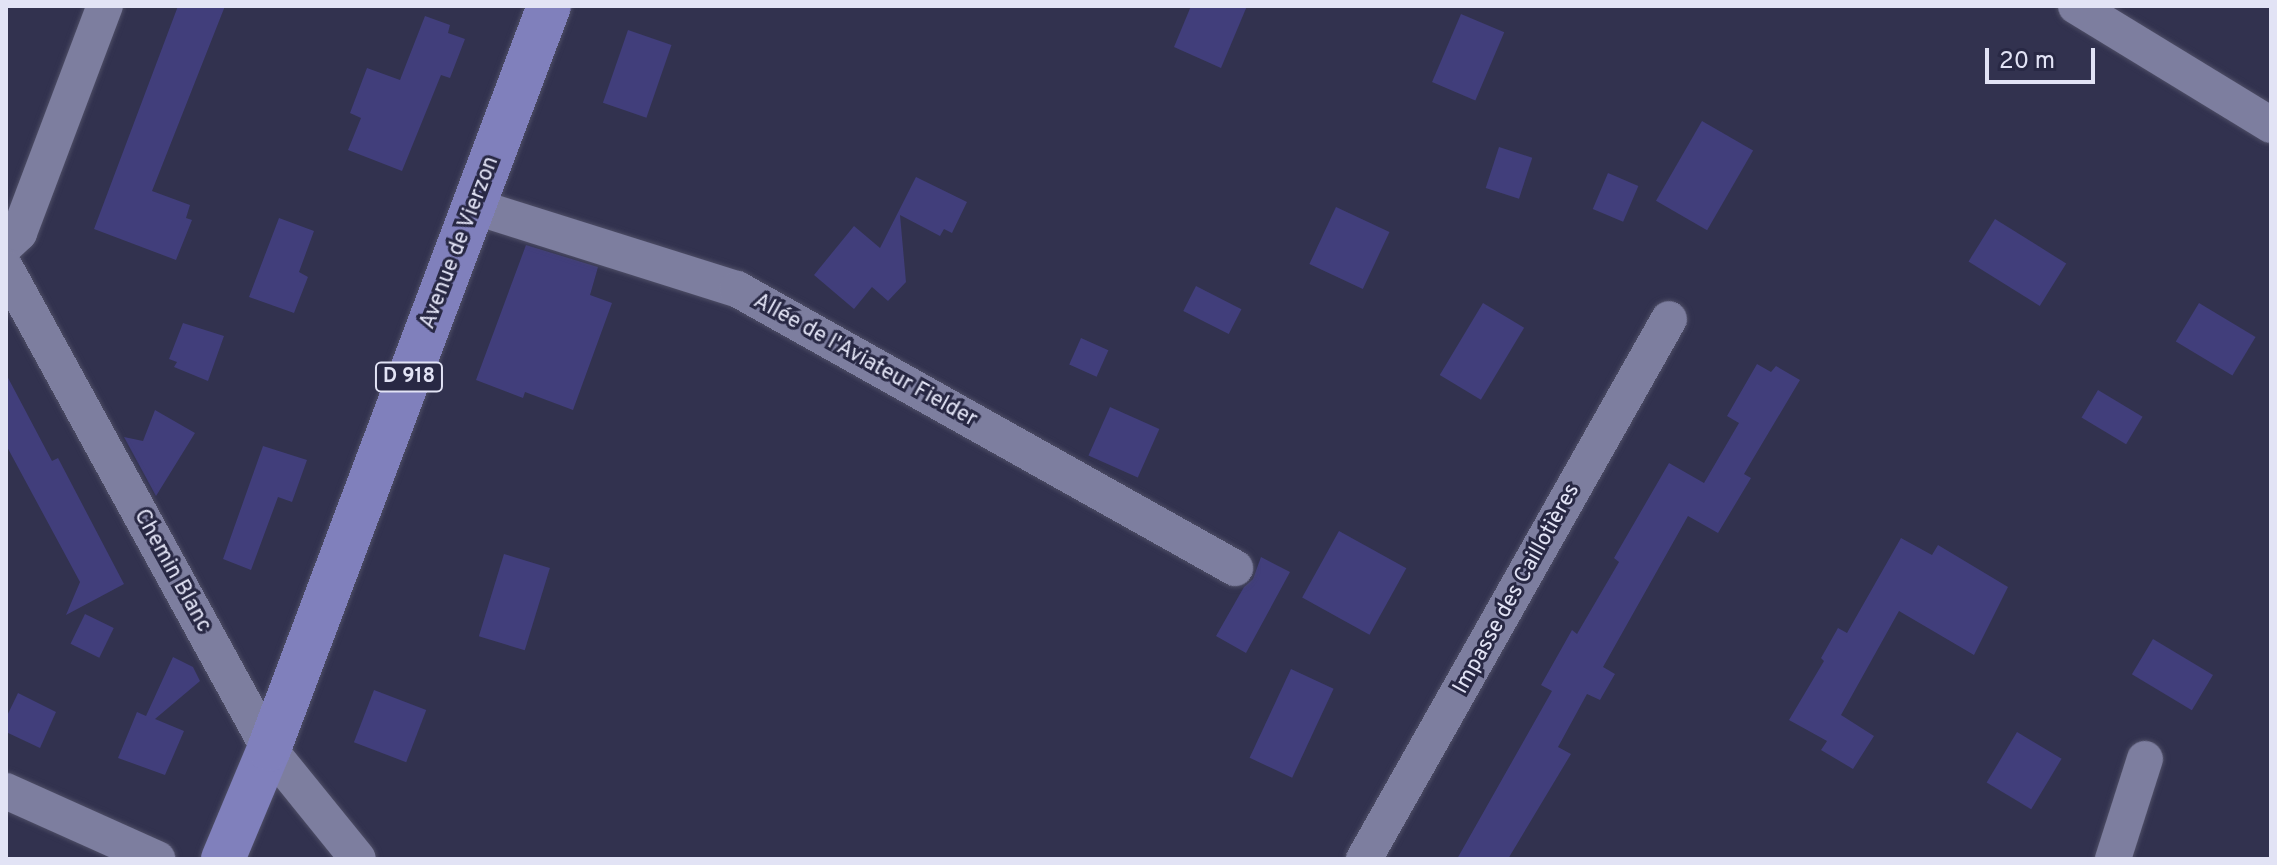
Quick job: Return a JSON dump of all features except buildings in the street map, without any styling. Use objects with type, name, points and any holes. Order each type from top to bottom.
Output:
[{"type":"main road","name":"Avenue de Vierzon","points":[[269,749],[549,6]]},
{"type":"main road","name":"D 918","points":[[223,859],[269,749]]},
{"type":"street","points":[[6,245],[19,233],[105,6]]},
{"type":"street","points":[[2076,6],[2271,125]]},
{"type":"street","name":"Allée de l'Aviateur Fielder","points":[[473,206],[737,289],[1235,568]]},
{"type":"street","name":"Chemin Blanc","points":[[6,269],[269,749],[358,859]]},
{"type":"street","name":"Impasse des Caillotières","points":[[1364,859],[1669,319]]},
{"type":"street","points":[[2113,859],[2145,759]]},
{"type":"street","points":[[6,791],[157,859]]}]
